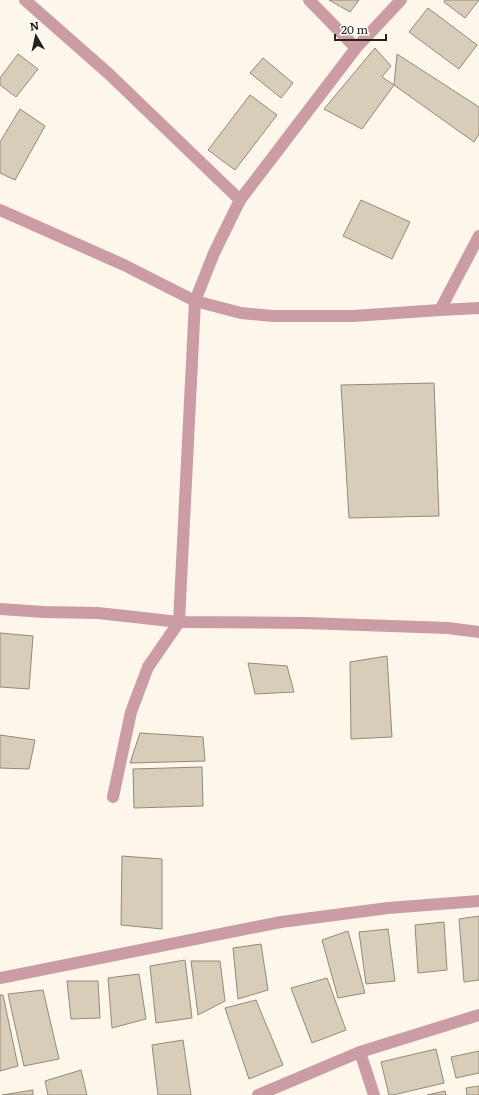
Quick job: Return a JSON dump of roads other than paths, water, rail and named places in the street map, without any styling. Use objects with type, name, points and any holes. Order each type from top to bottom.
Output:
[{"type":"street","points":[[25,0],[109,74],[240,200]]},
{"type":"street","points":[[309,0],[356,48]]},
{"type":"street","points":[[113,797],[131,712],[148,667],[179,622],[195,301],[214,253],[240,200],[356,48],[401,0]]},
{"type":"street","points":[[0,210],[124,265],[195,301],[241,313],[273,316],[353,316],[479,308]]},
{"type":"street","points":[[440,310],[479,236]]},
{"type":"street","points":[[0,609],[44,612],[98,613],[179,622],[305,623],[448,628],[479,632]]},
{"type":"street","points":[[0,978],[281,922],[388,908],[479,901]]},
{"type":"street","points":[[258,1095],[360,1052],[479,1015]]},
{"type":"street","points":[[360,1052],[374,1095]]}]
